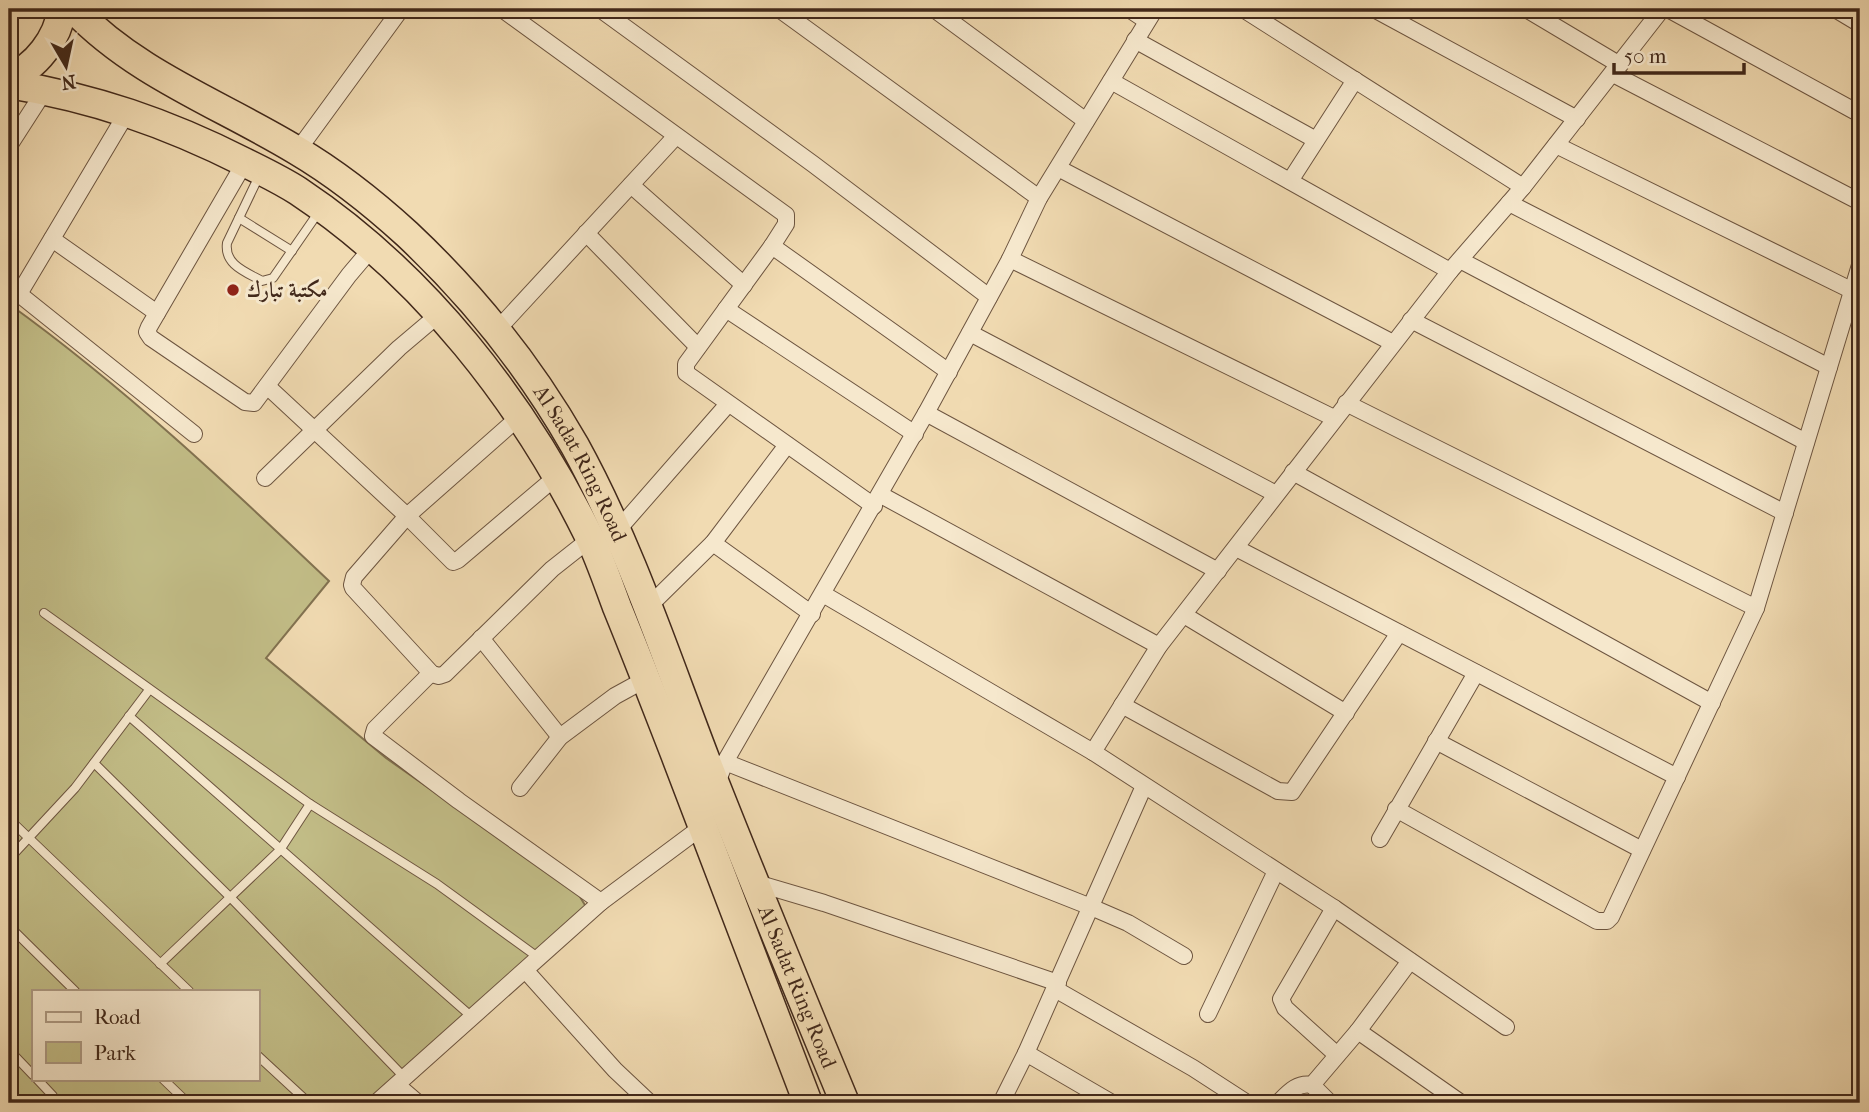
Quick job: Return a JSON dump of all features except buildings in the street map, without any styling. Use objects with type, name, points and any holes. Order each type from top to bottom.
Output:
[{"type":"highway","points":[[9,77],[22,72],[39,57],[54,36],[61,9]]},
{"type":"highway","name":"Al Sadat Ring Road","points":[[74,9],[134,60],[298,150],[353,189],[405,232],[453,279],[497,330],[525,368],[563,427],[597,489],[603,536],[646,679],[703,826],[822,1100]]},
{"type":"highway","name":"Al Sadat Ring Road","points":[[9,84],[45,90],[128,111],[253,166],[297,190],[371,249],[438,314],[481,364],[519,416],[557,476],[603,536],[647,608],[721,774],[822,1100]]},
{"type":"highway","points":[[169,127],[160,107],[169,93],[183,89]]},
{"type":"street","points":[[298,150],[401,9]]},
{"type":"street","points":[[502,9],[786,215],[786,224],[686,364],[686,373],[787,445],[877,501],[1159,646]]},
{"type":"street","points":[[600,9],[813,163],[989,297]]},
{"type":"street","points":[[779,9],[1039,198]]},
{"type":"street","points":[[934,9],[1086,121]]},
{"type":"street","points":[[1129,9],[1151,15],[1039,198],[1010,259],[915,434],[721,774],[1091,907],[1128,923],[1184,956]]},
{"type":"street","points":[[1242,9],[1524,187]]},
{"type":"street","points":[[1374,9],[1577,119]]},
{"type":"street","points":[[1526,9],[1616,69],[1860,202]]},
{"type":"street","points":[[1093,752],[1159,646],[1411,320],[1524,187],[1662,9],[1860,114]]},
{"type":"street","points":[[1835,9],[1860,24]]},
{"type":"street","points":[[1135,40],[1316,140]]},
{"type":"street","points":[[1290,181],[1355,80]]},
{"type":"street","points":[[1111,81],[1290,181],[1806,442]]},
{"type":"street","points":[[9,146],[45,90]]},
{"type":"street","points":[[128,111],[52,239],[14,290],[194,434]]},
{"type":"street","points":[[497,330],[676,136]]},
{"type":"street","points":[[1556,145],[1853,291]]},
{"type":"street","points":[[253,166],[157,313],[148,334],[245,402],[254,403],[371,249]]},
{"type":"street","points":[[1058,168],[1393,343]]},
{"type":"street","points":[[631,185],[744,285]]},
{"type":"street","points":[[1509,203],[1829,367]]},
{"type":"street","points":[[586,233],[698,347]]},
{"type":"street","points":[[52,239],[157,313]]},
{"type":"street","points":[[772,246],[949,372]]},
{"type":"street","points":[[1010,259],[1334,418]]},
{"type":"street","points":[[1396,809],[1601,923],[1611,917],[1756,608],[1860,265]]},
{"type":"street","points":[[726,309],[915,434]]},
{"type":"street","points":[[265,478],[399,348],[438,314]]},
{"type":"street","points":[[1411,320],[1785,513]]},
{"type":"street","points":[[970,333],[1276,494]]},
{"type":"street","points":[[267,386],[407,516],[449,560],[455,561],[557,476]]},
{"type":"street","points":[[1346,403],[1756,608]]},
{"type":"street","points":[[519,416],[407,516],[354,577],[352,584],[430,673],[436,676],[446,674],[552,569],[603,536],[728,404]]},
{"type":"street","points":[[926,413],[1218,571]]},
{"type":"street","points":[[647,608],[713,543],[787,445]]},
{"type":"street","points":[[1293,472],[1712,703]]},
{"type":"street","points":[[713,543],[812,614]]},
{"type":"street","points":[[1236,548],[1677,777]]},
{"type":"street","points":[[823,594],[1093,752],[1334,908],[1506,1027]]},
{"type":"street","points":[[1184,615],[1346,713]]},
{"type":"street","points":[[1122,705],[1287,794],[1295,790],[1399,633]]},
{"type":"street","points":[[481,638],[560,737]]},
{"type":"street","points":[[430,673],[375,729],[373,736],[601,902]]},
{"type":"street","points":[[1380,839],[1476,673]]},
{"type":"street","points":[[520,788],[560,737],[615,696],[646,679]]},
{"type":"street","points":[[1436,741],[1642,850]]},
{"type":"street","points":[[1001,1103],[1026,1053],[1144,786]]},
{"type":"street","points":[[376,1103],[601,902],[703,826]]},
{"type":"street","points":[[1208,1014],[1276,871]]},
{"type":"street","points":[[754,882],[824,903],[1056,986],[1247,1103]]},
{"type":"street","points":[[1334,908],[1281,999],[1284,1008],[1337,1055]]},
{"type":"street","points":[[1312,1085],[1358,1031],[1410,961]]},
{"type":"street","points":[[526,971],[615,1070],[650,1103]]},
{"type":"street","points":[[1358,1031],[1461,1103]]},
{"type":"street","points":[[1026,1053],[1112,1103]]},
{"type":"street","points":[[400,1081],[418,1103]]},
{"type":"street","points":[[1278,1103],[1296,1087],[1308,1084],[1331,1103]]},
{"type":"lane","points":[[253,166],[239,218],[227,243],[227,254],[231,263],[266,281],[275,275],[321,208]]},
{"type":"lane","points":[[239,218],[292,251]]},
{"type":"lane","points":[[44,613],[310,804],[437,884],[539,958]]},
{"type":"lane","points":[[9,859],[75,788],[149,690]]},
{"type":"lane","points":[[129,716],[472,1017]]},
{"type":"lane","points":[[94,763],[231,898],[400,1081]]},
{"type":"lane","points":[[160,964],[280,850],[310,804]]},
{"type":"lane","points":[[9,820],[188,990]]},
{"type":"lane","points":[[9,926],[74,990]]},
{"type":"lane","points":[[9,1050],[32,1074]]},
{"type":"lane","points":[[259,1057],[309,1103]]},
{"type":"lane","points":[[38,1080],[53,1096],[52,1103]]},
{"type":"lane","points":[[164,1080],[188,1103]]},
{"type":"green space","points":[[9,304],[133,402],[213,472],[329,581],[266,658],[386,758],[577,892],[588,910],[368,1103],[9,1103]]},
{"type":"place","name":"مكتبة تبارك","points":[[233,290]]}]
